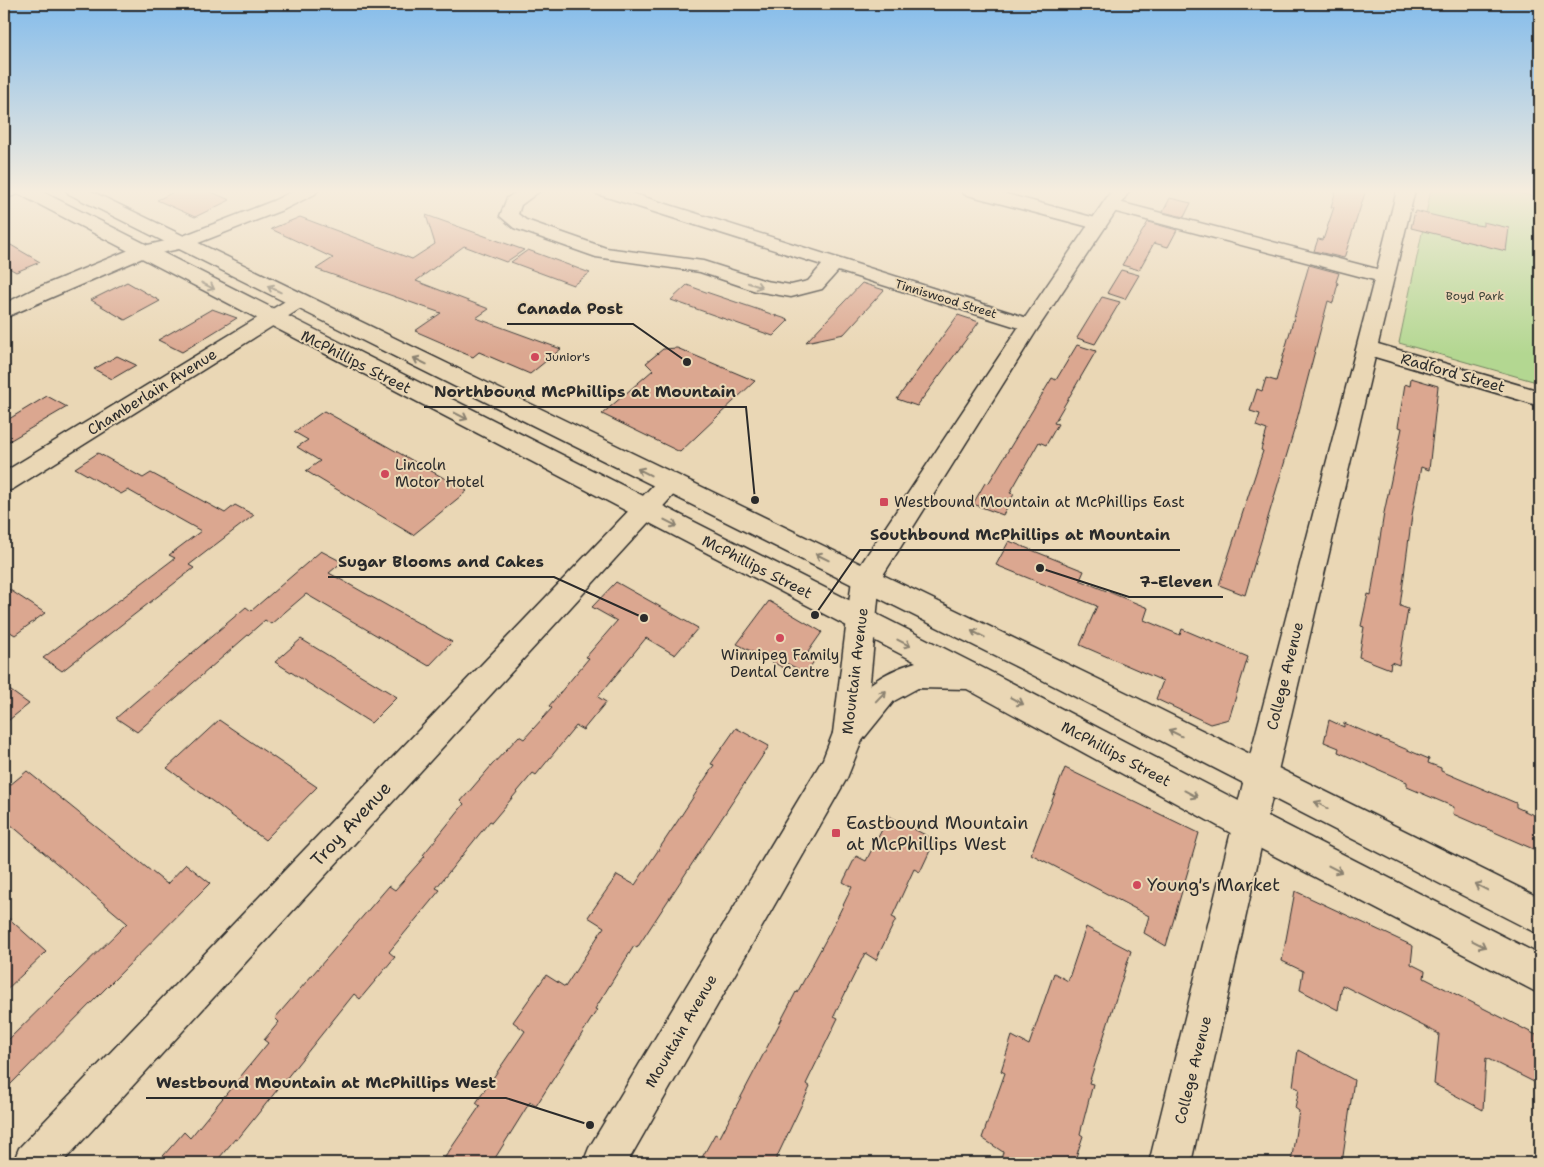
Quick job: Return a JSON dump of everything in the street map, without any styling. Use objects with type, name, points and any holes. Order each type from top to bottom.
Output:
[{"type":"street","name":"McPhillips Street","points":[[127,244],[974,678],[1250,825],[1540,975]]},
{"type":"street","points":[[4,312],[39,294],[141,252],[175,244]]},
{"type":"street","name":"McPhillips Street","points":[[184,244],[866,579],[1540,917]]},
{"type":"street","points":[[579,244],[603,253],[704,268],[763,287],[791,291],[815,285],[834,264]]},
{"type":"street","name":"Tinniswood Street","points":[[773,244],[1030,325]]},
{"type":"street","name":"Mountain Avenue","points":[[604,1163],[836,767],[849,733],[866,579],[1084,244]]},
{"type":"street","points":[[1272,244],[1384,278]]},
{"type":"street","name":"College Avenue","points":[[1170,1163],[1250,825],[1260,775],[1392,244]]},
{"type":"street","name":"Chamberlain Avenue","points":[[4,483],[299,301]]},
{"type":"street","name":"Radford Street","points":[[1367,348],[1540,399]]},
{"type":"street","name":"Troy Avenue","points":[[34,1163],[669,484]]},
{"type":"street","points":[[849,733],[883,692],[915,675],[974,678]]},
{"type":"green space","name":"Boyd Park","points":[[1420,244],[1540,244],[1540,383],[1399,343]]},
{"type":"building","points":[[4,244],[10,244],[40,262],[16,272],[4,265]]},
{"type":"building","points":[[304,244],[373,244],[412,259],[434,244],[508,244],[524,250],[506,262],[464,246],[416,281],[489,309],[476,318],[561,349],[530,374],[479,352],[473,357],[415,331],[441,313],[316,269],[333,258]]},
{"type":"building","points":[[1134,244],[1153,244],[1139,270],[1122,265]]},
{"type":"building","points":[[1316,244],[1348,244],[1344,258],[1314,251]]},
{"type":"building","points":[[1479,244],[1507,244],[1506,251]]},
{"type":"building","points":[[528,250],[590,273],[573,285],[511,262]]},
{"type":"building","points":[[1309,265],[1339,273],[1336,282],[1338,283],[1333,303],[1328,301],[1295,427],[1245,595],[1219,585],[1263,451],[1261,450],[1267,430],[1256,426],[1260,414],[1250,411],[1257,389],[1262,391],[1266,378],[1276,381]]},
{"type":"building","points":[[1121,270],[1139,275],[1125,299],[1107,293]]},
{"type":"building","points":[[127,282],[160,301],[125,320],[91,300]]},
{"type":"building","points":[[862,283],[884,290],[844,334],[806,342]]},
{"type":"building","points":[[687,285],[789,320],[773,336],[671,300]]},
{"type":"building","points":[[1102,297],[1120,302],[1095,344],[1077,338]]},
{"type":"building","points":[[212,309],[237,318],[182,352],[158,340]]},
{"type":"building","points":[[958,315],[979,322],[917,406],[897,399]]},
{"type":"building","points":[[1077,345],[1096,351],[1054,423],[1058,424],[1046,445],[1039,442],[1010,493],[1014,494],[1003,515],[973,504],[985,483],[988,484],[1052,378],[1056,380]]},
{"type":"building","points":[[677,348],[755,381],[680,452],[602,414],[653,370],[646,363],[663,349]]},
{"type":"building","points":[[117,356],[136,365],[112,379],[94,369]]},
{"type":"building","points":[[1411,378],[1438,386],[1429,470],[1421,467],[1412,515],[1400,606],[1408,609],[1399,665],[1391,662],[1390,669],[1359,657],[1364,627],[1361,626],[1368,594],[1371,595],[1384,513],[1402,428],[1398,427],[1405,384],[1410,386]]},
{"type":"building","points":[[47,396],[67,407],[4,444],[4,422]]},
{"type":"building","points":[[324,411],[467,491],[413,535],[306,471],[320,461],[297,447],[308,440],[294,432]]},
{"type":"building","points":[[98,453],[143,478],[151,473],[225,513],[235,505],[254,515],[189,565],[194,568],[62,671],[43,658],[175,558],[169,555],[201,531],[128,490],[121,494],[75,468]]},
{"type":"building","points":[[1009,541],[1084,571],[1080,580],[1148,608],[1144,620],[1180,635],[1182,629],[1248,657],[1229,719],[1210,724],[1156,699],[1163,681],[1080,645],[1097,606],[996,565]]},
{"type":"building","points":[[321,551],[342,562],[329,573],[452,642],[429,666],[306,594],[271,624],[265,620],[137,732],[116,718],[246,607],[251,611]]},
{"type":"building","points":[[616,582],[698,628],[675,655],[646,638],[598,697],[606,702],[583,730],[576,726],[536,775],[533,773],[492,822],[490,821],[436,888],[440,890],[389,952],[395,957],[360,999],[354,994],[237,1140],[235,1139],[215,1163],[157,1163],[184,1132],[190,1138],[268,1043],[264,1040],[279,1022],[275,1018],[389,886],[395,890],[425,856],[423,855],[464,804],[461,801],[492,765],[519,736],[524,739],[552,708],[549,706],[589,658],[586,657],[617,621],[592,607]]},
{"type":"building","points":[[4,586],[45,613],[15,635],[4,628]]},
{"type":"building","name":"Winnipeg Family Dental Centre","points":[[769,601],[822,632],[808,652],[817,657],[806,673],[786,663],[784,668],[737,644]]},
{"type":"building","points":[[301,639],[397,697],[371,723],[275,662]]},
{"type":"building","points":[[4,686],[29,704],[4,724]]},
{"type":"building","points":[[219,720],[317,787],[265,840],[167,768]]},
{"type":"building","points":[[1329,720],[1344,727],[1344,723],[1429,759],[1428,763],[1441,768],[1441,771],[1516,803],[1516,807],[1540,818],[1540,852],[1453,814],[1454,807],[1407,787],[1407,782],[1338,752],[1339,748],[1324,742]]},
{"type":"building","points":[[736,728],[769,746],[637,948],[634,946],[595,1009],[597,1010],[536,1106],[530,1102],[492,1163],[441,1163],[480,1106],[476,1103],[525,1031],[513,1022],[546,975],[565,987],[604,927],[588,917],[617,875],[635,885],[714,765],[711,764]]},
{"type":"building","name":"Young's Market","points":[[1065,768],[1199,833],[1166,946],[1144,933],[1149,916],[1031,854]]},
{"type":"building","points":[[27,771],[167,884],[186,864],[210,883],[4,1091],[4,1044],[127,923],[4,819],[4,790]]},
{"type":"building","points":[[889,816],[935,840],[920,872],[914,869],[892,917],[896,919],[876,960],[865,953],[834,1016],[838,1018],[806,1084],[810,1087],[774,1163],[699,1163],[715,1134],[720,1137],[796,992],[830,932],[852,887],[843,882],[856,856],[866,861]]},
{"type":"building","points":[[1295,891],[1413,946],[1411,964],[1425,971],[1424,978],[1540,1037],[1540,1085],[1486,1058],[1483,1110],[1434,1084],[1439,1034],[1342,985],[1338,1010],[1300,990],[1303,971],[1282,961]]},
{"type":"building","points":[[4,914],[46,952],[4,992]]},
{"type":"building","points":[[1086,927],[1131,951],[1089,1083],[1093,1084],[1080,1134],[1083,1136],[1074,1163],[1000,1163],[1003,1152],[982,1138],[1005,1073],[1001,1071],[1012,1036],[1029,1045],[1054,973],[1068,981]]},
{"type":"building","points":[[1298,1050],[1354,1080],[1342,1163],[1291,1163],[1299,1111],[1295,1108],[1299,1089],[1293,1086]]},
{"type":"place","name":"Junior's","points":[[535,357]]},
{"type":"place","name":"Canada Post","points":[[687,362]]},
{"type":"place","name":"Lincoln Motor Hotel","points":[[385,474]]},
{"type":"place","name":"Northbound McPhillips at Mountain","points":[[755,500]]},
{"type":"place","name":"Westbound Mountain at McPhillips East","points":[[884,502]]},
{"type":"place","name":"7-Eleven","points":[[1040,568]]},
{"type":"place","name":"Southbound McPhillips at Mountain","points":[[815,615]]},
{"type":"place","name":"Sugar Blooms and Cakes","points":[[644,618]]},
{"type":"place","name":"Winnipeg Family Dental Centre","points":[[780,638]]},
{"type":"place","name":"Eastbound Mountain at McPhillips West","points":[[836,833]]},
{"type":"place","name":"Young's Market","points":[[1137,885]]},
{"type":"place","name":"Westbound Mountain at McPhillips West","points":[[590,1125]]}]
